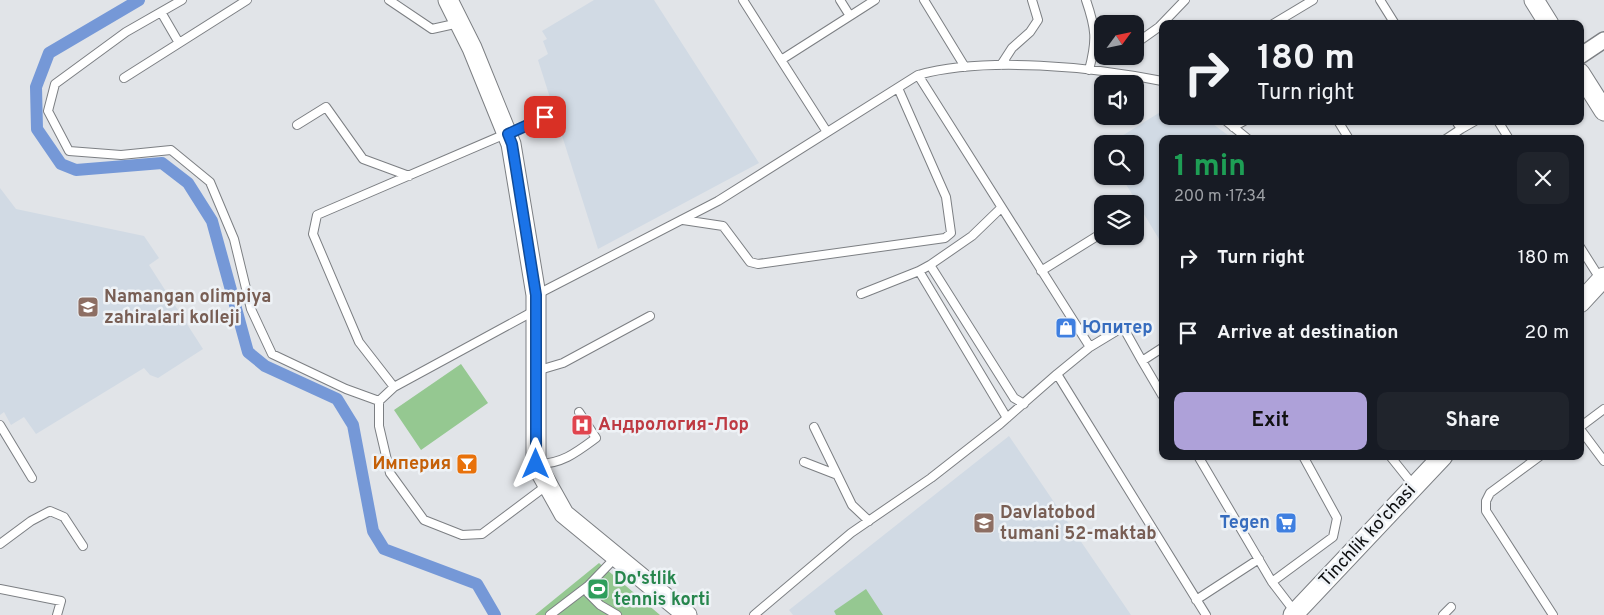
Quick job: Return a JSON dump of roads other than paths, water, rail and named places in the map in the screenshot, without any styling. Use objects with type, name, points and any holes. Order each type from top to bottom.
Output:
[{"type":"street","points":[[448,0],[512,144],[536,303],[536,464],[546,486],[564,514],[687,615]]},
{"type":"street","points":[[1534,0],[1546,20]]},
{"type":"street","points":[[1584,53],[1604,40]]},
{"type":"street","points":[[1584,79],[1604,111]]},
{"type":"street","points":[[1584,299],[1603,279]]},
{"type":"street","name":"Tinchlik ko'chasi","points":[[1294,614],[1439,460]]},
{"type":"lane","points":[[182,0],[126,32],[55,84],[48,111],[68,151],[121,155],[171,150],[210,182],[234,240],[251,309],[272,354],[346,390],[379,401]]},
{"type":"lane","points":[[124,78],[248,0]]},
{"type":"lane","points":[[388,0],[432,29],[459,23]]},
{"type":"lane","points":[[743,0],[827,132]]},
{"type":"lane","points":[[840,0],[850,16]]},
{"type":"lane","points":[[781,60],[875,0]]},
{"type":"lane","points":[[924,0],[965,67]]},
{"type":"lane","points":[[1001,65],[1012,48],[1030,32],[1038,20],[1032,0]]},
{"type":"lane","points":[[1086,0],[1094,23]]},
{"type":"lane","points":[[1173,0],[1178,8]]},
{"type":"lane","points":[[1166,20],[1185,0]]},
{"type":"lane","points":[[1280,20],[1313,0]]},
{"type":"lane","points":[[1380,0],[1392,20]]},
{"type":"lane","points":[[161,12],[180,43]]},
{"type":"lane","points":[[1144,38],[1159,27]]},
{"type":"lane","points":[[1089,70],[1094,59]]},
{"type":"lane","points":[[546,486],[482,534],[462,535],[424,520],[390,473],[379,426],[379,401],[394,387],[536,303],[718,201],[918,75],[942,68],[1001,65],[1089,70],[1159,81]]},
{"type":"lane","points":[[918,75],[1090,347]]},
{"type":"lane","points":[[683,220],[723,226],[750,262],[758,264],[945,238],[951,233],[946,197],[898,88]]},
{"type":"lane","points":[[297,125],[326,107],[363,159],[410,176]]},
{"type":"lane","points":[[394,387],[359,342],[312,234],[317,215],[545,117]]},
{"type":"lane","points":[[1458,125],[1461,129]]},
{"type":"lane","points":[[1452,135],[1468,125]]},
{"type":"lane","points":[[1233,126],[1243,135]]},
{"type":"lane","points":[[861,294],[930,265],[972,236],[1001,208]]},
{"type":"lane","points":[[1041,271],[1094,238]]},
{"type":"lane","points":[[1584,253],[1603,279]]},
{"type":"lane","points":[[930,265],[1014,398],[1024,404]]},
{"type":"lane","points":[[919,271],[1007,418]]},
{"type":"lane","points":[[536,371],[563,363],[650,316]]},
{"type":"lane","points":[[754,615],[852,533],[931,478],[1007,418],[1090,347],[1123,327],[1159,390]]},
{"type":"lane","points":[[1142,361],[1159,350]]},
{"type":"lane","points":[[1057,374],[1206,615]]},
{"type":"lane","points":[[1584,425],[1604,409]]},
{"type":"lane","points":[[536,464],[550,464],[565,460],[596,438],[579,412]]},
{"type":"lane","points":[[0,425],[32,478]]},
{"type":"lane","points":[[814,427],[835,474],[852,505],[870,521]]},
{"type":"lane","points":[[1584,434],[1604,461]]},
{"type":"lane","points":[[1200,460],[1272,582],[1294,614]]},
{"type":"lane","points":[[1272,582],[1333,537],[1337,518],[1305,460]]},
{"type":"lane","points":[[1393,460],[1414,487]]},
{"type":"lane","points":[[1535,460],[1490,493],[1486,501],[1486,511],[1553,615]]},
{"type":"lane","points":[[804,462],[835,474]]},
{"type":"lane","points":[[0,544],[30,522],[50,511],[64,516],[83,546]]},
{"type":"lane","points":[[550,615],[588,586],[616,557]]},
{"type":"lane","points":[[1196,600],[1259,559]]},
{"type":"lane","points":[[588,586],[588,593],[600,605],[617,615]]},
{"type":"lane","points":[[0,589],[61,601],[57,615]]},
{"type":"lane","points":[[1443,615],[1451,607]]},
{"type":"waterway","points":[[139,0],[49,53],[36,87],[37,129],[61,164],[76,170],[162,163],[188,183],[212,221],[248,352],[265,366],[337,399],[353,425],[373,531],[384,549],[477,584],[495,615]]},
{"type":"place","name":"Namangan olimpiya zahiralari kolleji","points":[[88,307]]},
{"type":"place","name":"Юпитер","points":[[1066,328]]},
{"type":"place","name":"Андрология-Лор","points":[[582,425]]},
{"type":"place","name":"Империя","points":[[467,464]]},
{"type":"place","name":"Davlatobod tumani 52-maktab","points":[[984,523]]},
{"type":"place","name":"Tegen","points":[[1286,523]]},
{"type":"place","name":"Do'stlik tennis korti","points":[[598,589]]}]
